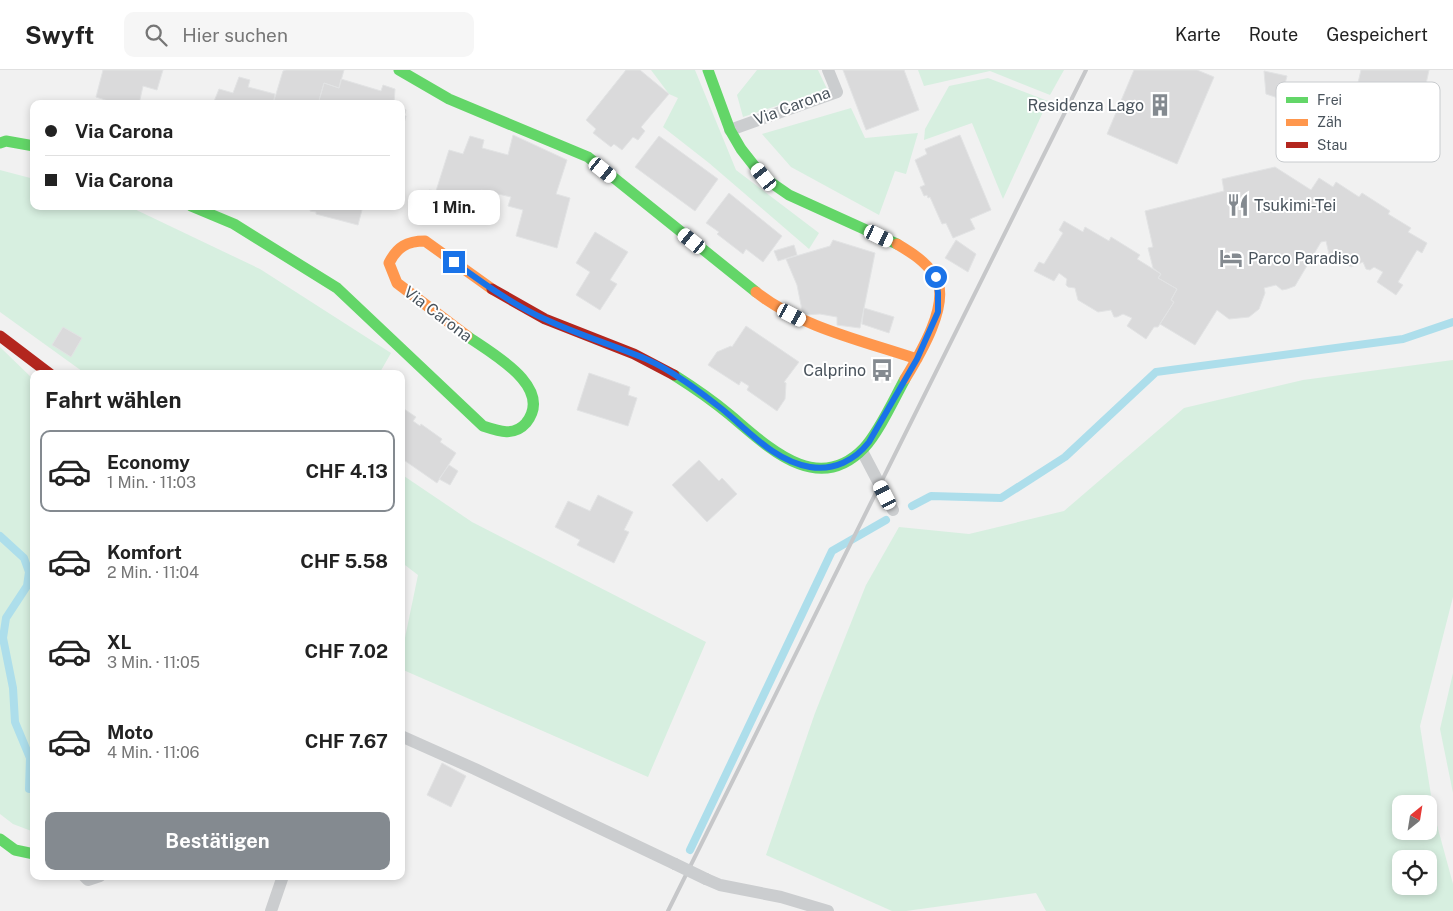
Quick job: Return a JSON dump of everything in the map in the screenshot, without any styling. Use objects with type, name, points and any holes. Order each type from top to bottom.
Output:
[{"type":"street","points":[[399,70],[449,99],[588,158],[767,301],[804,321],[917,359]]},
{"type":"street","name":"Via Carona","points":[[201,210],[234,224],[337,288],[483,426],[509,432],[518,429],[526,422],[531,413],[534,404],[533,394],[521,376],[397,282],[389,263],[397,249],[412,240],[424,241],[497,293],[546,320],[648,360],[679,378],[721,408],[767,448],[782,458],[811,467],[825,468],[849,461],[862,451],[876,432],[917,359],[938,312],[936,277],[920,257],[789,195],[764,177],[741,149],[730,130],[708,70]]},
{"type":"street","points":[[0,143],[6,141],[30,145]]},
{"type":"street","points":[[0,336],[45,370]]},
{"type":"street","points":[[0,839],[15,850],[30,853]]},
{"type":"lane","name":"Via Carona","points":[[730,130],[837,92],[828,70]]},
{"type":"lane","points":[[862,451],[893,510]]},
{"type":"lane","points":[[405,738],[720,885],[781,897],[828,911]]},
{"type":"lane","points":[[271,911],[282,880]]},
{"type":"green space","points":[[651,70],[695,70],[736,170],[819,233],[809,249],[709,163],[663,127],[678,98],[669,94]]},
{"type":"green space","points":[[757,70],[818,70],[827,89],[743,117],[737,95]]},
{"type":"green space","points":[[918,70],[1064,70],[1050,95],[990,71],[924,86]]},
{"type":"green space","points":[[988,78],[1048,101],[1003,199],[972,123],[924,140],[925,129],[949,86]]},
{"type":"green space","points":[[851,108],[865,138],[918,133],[906,174],[895,171],[879,215],[791,167],[762,134]]},
{"type":"green space","points":[[0,170],[30,178],[30,210],[136,210],[260,269],[391,353],[381,370],[80,370],[0,312]]},
{"type":"green space","points":[[0,347],[30,376],[30,830],[13,824],[0,814]]},
{"type":"green space","points":[[1453,360],[1453,597],[1420,726],[1431,795],[1392,795],[1392,840],[1438,840],[1438,829],[1453,884],[1453,911],[1046,911],[1036,893],[906,911],[892,911],[766,855],[815,713],[866,585],[899,527],[969,534],[1064,511],[1184,408],[1303,380]]},
{"type":"green space","points":[[405,477],[472,522],[706,642],[648,777],[405,671],[405,638],[418,575],[405,565]]},
{"type":"green space","points":[[1453,673],[1453,793],[1440,729]]},
{"type":"building","points":[[103,70],[163,70],[157,90],[143,86],[140,100],[105,100],[96,97]]},
{"type":"building","points":[[344,70],[339,88],[324,83],[319,100],[274,100],[283,71]]},
{"type":"building","points":[[626,70],[640,70],[669,94],[641,127],[645,131],[638,140],[633,137],[622,150],[614,144],[611,147],[593,133],[596,129],[586,120]]},
{"type":"building","points":[[843,70],[904,70],[919,110],[866,130]]},
{"type":"building","name":"Residenza Lago","points":[[1134,70],[1197,70],[1214,77],[1177,164],[1107,134]]},
{"type":"building","points":[[1361,70],[1429,70],[1426,82],[1358,82]]},
{"type":"building","points":[[1264,71],[1287,76],[1285,82],[1276,82],[1276,97],[1266,94]]},
{"type":"building","points":[[239,77],[250,80],[248,87],[275,94],[274,100],[215,100],[219,89],[233,93]]},
{"type":"building","points":[[341,79],[381,91],[383,85],[395,89],[394,100],[319,100],[324,83],[339,88]]},
{"type":"building","points":[[513,135],[567,160],[556,194],[570,198],[557,248],[516,236],[523,210],[508,206],[511,197],[481,190],[473,217],[432,206],[433,204],[427,202],[429,190],[436,191],[449,150],[463,154],[470,136],[484,140],[482,148],[508,155]]},
{"type":"building","points":[[960,135],[991,210],[970,219],[975,229],[953,238],[946,223],[942,224],[930,197],[924,196],[920,187],[925,185],[915,160],[927,154],[925,149]]},
{"type":"building","points":[[659,136],[718,179],[695,211],[635,167]]},
{"type":"building","name":"Parco Paradiso","points":[[1275,167],[1311,190],[1319,178],[1333,187],[1336,182],[1359,197],[1362,193],[1390,211],[1388,214],[1411,228],[1408,232],[1427,243],[1422,253],[1417,250],[1398,282],[1403,285],[1396,295],[1377,282],[1383,272],[1374,267],[1370,270],[1366,269],[1363,262],[1351,267],[1329,254],[1326,241],[1321,242],[1295,286],[1282,290],[1276,285],[1264,288],[1265,293],[1259,309],[1249,317],[1229,319],[1217,310],[1195,345],[1160,324],[1174,302],[1171,300],[1177,289],[1158,278],[1161,274],[1153,268],[1148,248],[1153,247],[1145,211],[1224,191],[1222,179]]},
{"type":"building","points":[[729,193],[782,236],[763,262],[746,249],[743,254],[706,223]]},
{"type":"building","points":[[310,210],[362,210],[358,225]]},
{"type":"building","points":[[1064,221],[1083,232],[1085,227],[1109,241],[1111,237],[1140,255],[1137,259],[1161,274],[1158,278],[1177,289],[1171,300],[1174,302],[1158,327],[1154,327],[1146,339],[1127,326],[1132,318],[1123,314],[1114,317],[1111,310],[1098,312],[1078,300],[1075,288],[1068,287],[1066,285],[1067,279],[1059,273],[1054,281],[1034,271],[1039,262],[1044,264],[1063,233],[1059,230]]},
{"type":"building","points":[[595,232],[628,252],[610,280],[617,284],[600,310],[576,295],[590,272],[576,263]]},
{"type":"building","points":[[833,240],[875,253],[860,328],[837,325],[837,317],[820,314],[803,315],[797,285],[786,259],[830,246]]},
{"type":"building","points":[[956,240],[976,254],[968,272],[945,258]]},
{"type":"building","points":[[794,245],[797,255],[778,261],[774,251]]},
{"type":"building","points":[[864,308],[894,317],[889,333],[862,324]]},
{"type":"building","points":[[746,326],[799,362],[784,382],[786,383],[785,399],[777,411],[747,390],[749,386],[741,381],[739,385],[708,365],[717,352],[732,347]]},
{"type":"building","points":[[63,327],[82,338],[71,357],[52,345]]},
{"type":"building","points":[[589,373],[630,387],[628,395],[637,398],[628,426],[577,410]]},
{"type":"building","points":[[405,410],[416,417],[413,421],[420,426],[421,424],[442,439],[440,442],[456,453],[437,483],[405,461]]},
{"type":"building","points":[[699,460],[719,481],[722,478],[737,494],[707,522],[672,485]]},
{"type":"building","points":[[449,465],[458,471],[450,485],[439,479]]},
{"type":"building","points":[[598,495],[633,512],[624,530],[629,532],[614,563],[577,545],[580,540],[555,527],[568,501],[590,511]]},
{"type":"building","points":[[442,763],[466,776],[451,807],[427,795]]},
{"type":"waterway","points":[[912,506],[931,496],[1001,498],[1065,457],[1156,372],[1403,339],[1453,322]]},
{"type":"waterway","points":[[690,850],[832,551],[886,520]]},
{"type":"waterway","points":[[0,536],[24,558],[29,572],[27,586],[6,618],[3,638],[13,688],[15,722],[30,758],[29,789]]},
{"type":"railway","points":[[668,911],[1086,70]]},
{"type":"traffic: fast","points":[[399,70],[449,99],[588,157],[756,292]]},
{"type":"traffic: fast","points":[[708,70],[730,130],[741,149],[763,177],[789,195],[897,244]]},
{"type":"traffic: fast","points":[[0,143],[6,141],[30,145]]},
{"type":"traffic: fast","points":[[201,210],[234,224],[337,288],[483,426],[506,432],[516,430],[526,423],[533,410],[532,397],[526,384],[504,362],[467,336]]},
{"type":"traffic: fast","points":[[674,375],[716,404],[776,452],[793,462],[811,467],[828,468],[846,462],[864,448],[881,424],[905,379]]},
{"type":"traffic: fast","points":[[0,839],[15,850],[30,853]]},
{"type":"traffic: slow","points":[[467,336],[397,283],[389,263],[395,253],[403,246],[413,242],[425,241],[492,289]]},
{"type":"traffic: slow","points":[[897,244],[927,266],[935,276],[939,287],[937,314],[932,329],[905,379]]},
{"type":"traffic: slow","points":[[756,292],[792,315],[812,324],[917,359]]},
{"type":"traffic: jam","points":[[492,289],[545,319],[634,354],[674,375]]},
{"type":"traffic: jam","points":[[0,336],[45,370]]},
{"type":"place","name":"Residenza Lago","points":[[1160,105]]},
{"type":"place","name":"Tsukimi-Tei","points":[[1238,205]]},
{"type":"place","name":"Parco Paradiso","points":[[1231,258]]},
{"type":"place","name":"Calprino","points":[[882,370]]},
{"type":"route","points":[[454,262],[497,293],[546,320],[648,360],[679,378],[721,408],[767,448],[782,458],[797,464],[825,468],[849,461],[862,451],[882,420],[917,359],[938,312],[936,277]]}]
